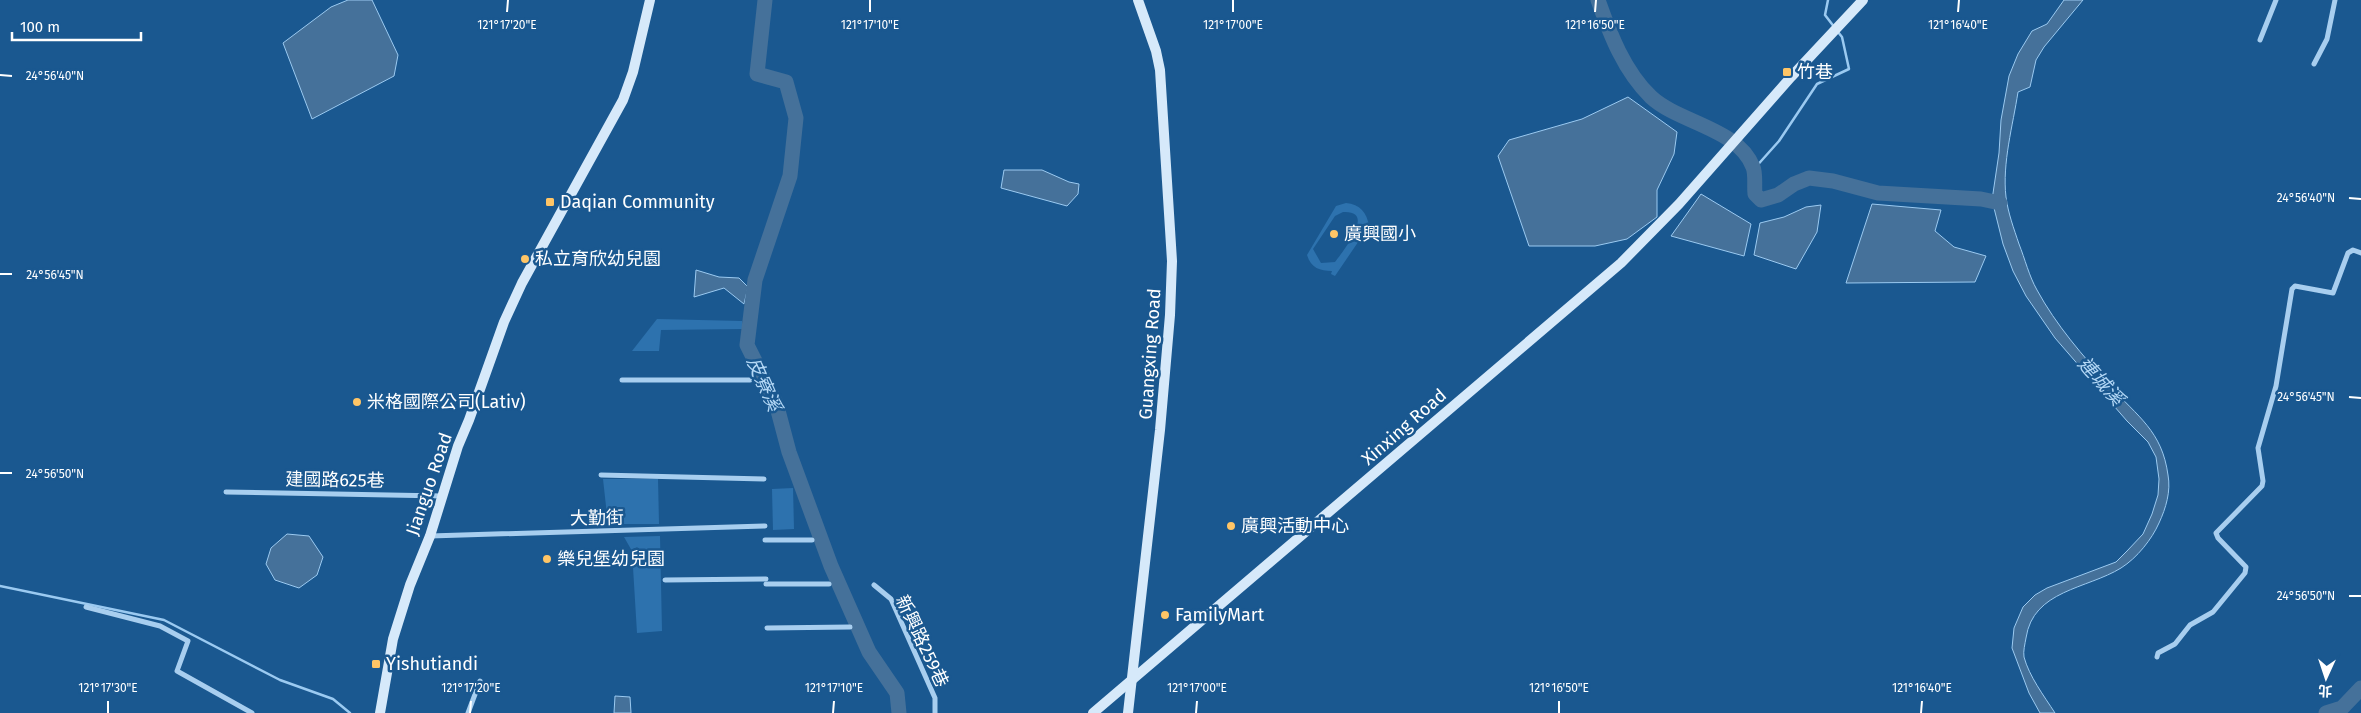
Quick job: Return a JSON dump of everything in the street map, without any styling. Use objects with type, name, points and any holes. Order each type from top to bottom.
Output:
[{"type":"street","name":"Jianguo Road","points":[[380,713],[394,639],[410,585],[430,536],[458,446],[504,322],[522,283],[623,100],[633,72],[650,0]]},
{"type":"street","name":"Guangxing Road","points":[[1128,713],[1160,430],[1172,261],[1160,70],[1156,51],[1138,0]]},
{"type":"street","name":"Xinxing Road","points":[[1093,713],[1621,263],[1657,228],[1791,77],[1863,0]]},
{"type":"street","points":[[2260,40],[2276,0]]},
{"type":"street","points":[[2314,64],[2327,40],[2335,0]]},
{"type":"street","points":[[2157,657],[2158,653],[2178,642],[2190,625],[2213,612],[2245,573],[2246,567],[2218,538],[2216,533],[2262,486],[2264,481],[2258,448],[2276,386],[2292,289],[2295,286],[2333,293],[2348,253],[2353,250],[2361,253]]},
{"type":"street","points":[[622,380],[750,380]]},
{"type":"street","points":[[601,475],[764,479]]},
{"type":"street","name":"建國路625巷","points":[[226,492],[443,496]]},
{"type":"street","name":"大勤街","points":[[430,536],[664,531],[765,526]]},
{"type":"street","points":[[765,540],[812,540]]},
{"type":"street","points":[[665,580],[829,584]]},
{"type":"street","name":"新興路259巷","points":[[874,585],[891,599],[935,698],[935,713]]},
{"type":"street","points":[[86,607],[160,626],[188,641],[177,671],[252,713]]},
{"type":"street","points":[[767,628],[850,628]]},
{"type":"street","points":[[468,713],[480,681]]},
{"type":"shaded area","points":[[1346,203],[1359,207],[1365,213],[1369,226],[1335,276],[1331,274],[1332,271],[1314,266],[1307,255],[1336,206]],"holes":[[[1343,212],[1353,213],[1357,217],[1358,224],[1350,241],[1335,262],[1321,263],[1313,249],[1335,216]]]},
{"type":"shaded area","points":[[657,319],[742,321],[742,329],[661,330],[659,351],[632,351]]},
{"type":"shaded area","points":[[603,479],[658,479],[659,524],[608,524]]},
{"type":"shaded area","points":[[793,488],[794,529],[773,530],[772,489]]},
{"type":"shaded area","points":[[660,536],[662,631],[637,633],[632,551],[624,537]]},
{"type":"water","points":[[348,0],[372,0],[398,55],[394,76],[312,119],[283,43],[331,7]]},
{"type":"water","name":"連城溪","points":[[2064,0],[2083,0],[2044,47],[2036,60],[2030,87],[2018,92],[2005,171],[2008,209],[2027,267],[2037,290],[2070,340],[2139,416],[2154,436],[2165,460],[2169,487],[2166,505],[2156,529],[2148,542],[2133,559],[2107,575],[2050,600],[2039,610],[2031,622],[2026,638],[2024,657],[2033,679],[2055,713],[2040,713],[2029,693],[2012,648],[2014,628],[2023,607],[2035,595],[2047,588],[2116,562],[2143,534],[2158,495],[2159,479],[2156,457],[2148,442],[2127,421],[2055,338],[2026,296],[2013,271],[2003,244],[1992,200],[1999,153],[2001,120],[2009,76],[2018,54],[2032,31],[2047,24]]},
{"type":"water","points":[[1628,97],[1677,132],[1674,154],[1657,190],[1657,217],[1627,239],[1595,246],[1529,246],[1498,156],[1509,140],[1582,119]]},
{"type":"water","points":[[1004,170],[1042,170],[1069,182],[1079,184],[1078,194],[1067,206],[1001,188]]},
{"type":"water","points":[[1701,194],[1751,224],[1744,256],[1671,236]]},
{"type":"water","points":[[1872,204],[1941,210],[1935,231],[1954,247],[1986,256],[1975,282],[1846,283]]},
{"type":"water","points":[[1821,205],[1817,232],[1796,269],[1754,255],[1760,223],[1784,217],[1806,207]]},
{"type":"water","points":[[696,270],[719,277],[739,278],[748,287],[744,304],[724,288],[694,297]]},
{"type":"water","points":[[287,534],[309,536],[323,557],[317,575],[299,588],[275,580],[266,564],[271,548]]},
{"type":"water","points":[[615,696],[630,697],[631,713],[614,713]]},
{"type":"waterway","name":"皮寮溪","points":[[765,0],[757,74],[786,82],[796,118],[790,176],[755,280],[747,345],[776,403],[789,452],[831,566],[869,652],[897,693],[899,713]]},
{"type":"waterway","points":[[1598,0],[1619,51],[1641,87],[1663,106],[1735,143],[1753,167],[1755,194],[1761,200],[1778,195],[1794,184],[1809,178],[1833,181],[1878,193],[1981,199],[2000,203]]},
{"type":"waterway","points":[[1828,0],[1825,15],[1835,28]]},
{"type":"waterway","points":[[1754,169],[1779,141],[1817,84],[1849,69],[1842,37],[1838,32]]},
{"type":"waterway","points":[[0,586],[164,620],[280,680],[333,699],[350,713]]},
{"type":"waterway","points":[[2326,713],[2342,708],[2361,688]]},
{"type":"place","name":"竹巷","points":[[1787,72]]},
{"type":"place","name":"Daqian Community","points":[[550,202]]},
{"type":"place","name":"廣興國小","points":[[1334,234]]},
{"type":"place","name":"私立育欣幼兒園","points":[[525,259]]},
{"type":"place","name":"米格國際公司(Lativ)","points":[[357,402]]},
{"type":"place","name":"廣興活動中心","points":[[1231,526]]},
{"type":"place","name":"樂兒堡幼兒園","points":[[547,559]]},
{"type":"place","name":"FamilyMart","points":[[1165,615]]},
{"type":"place","name":"Yishutiandi","points":[[376,664]]}]
